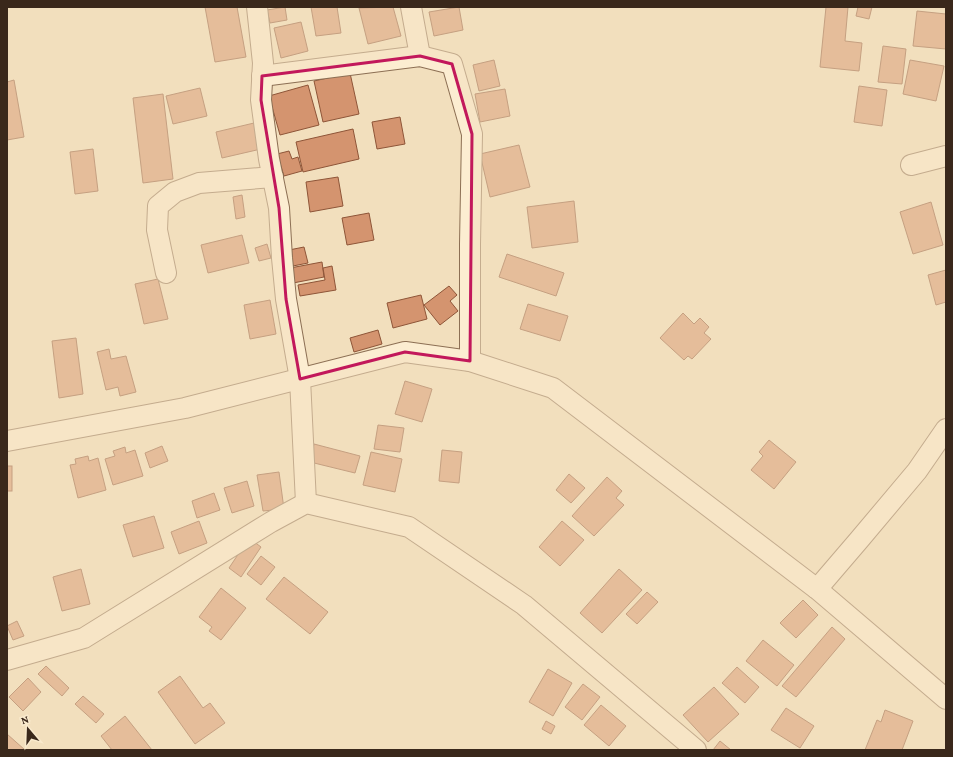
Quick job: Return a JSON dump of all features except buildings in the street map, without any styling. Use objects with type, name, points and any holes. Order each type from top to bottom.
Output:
[{"type":"street","points":[[257,7],[263,63],[261,100],[278,208],[286,299],[300,378],[306,503]]},
{"type":"street","points":[[411,7],[420,56]]},
{"type":"street","points":[[262,76],[420,56],[452,64],[472,134],[470,361]]},
{"type":"street","points":[[911,165],[946,156]]},
{"type":"street","points":[[166,273],[157,230],[158,206],[175,192],[199,183],[273,177]]},
{"type":"street","points":[[7,441],[185,408],[405,352],[470,361],[553,388],[817,589],[946,699]]},
{"type":"street","points":[[817,589],[917,471],[946,429]]},
{"type":"street","points":[[7,660],[84,638],[271,522],[306,503],[409,527],[524,605],[696,750]]},
{"type":"highlighted area","points":[[420,56],[452,64],[472,134],[470,361],[405,352],[300,379],[286,299],[279,208],[261,100],[262,76]]}]
